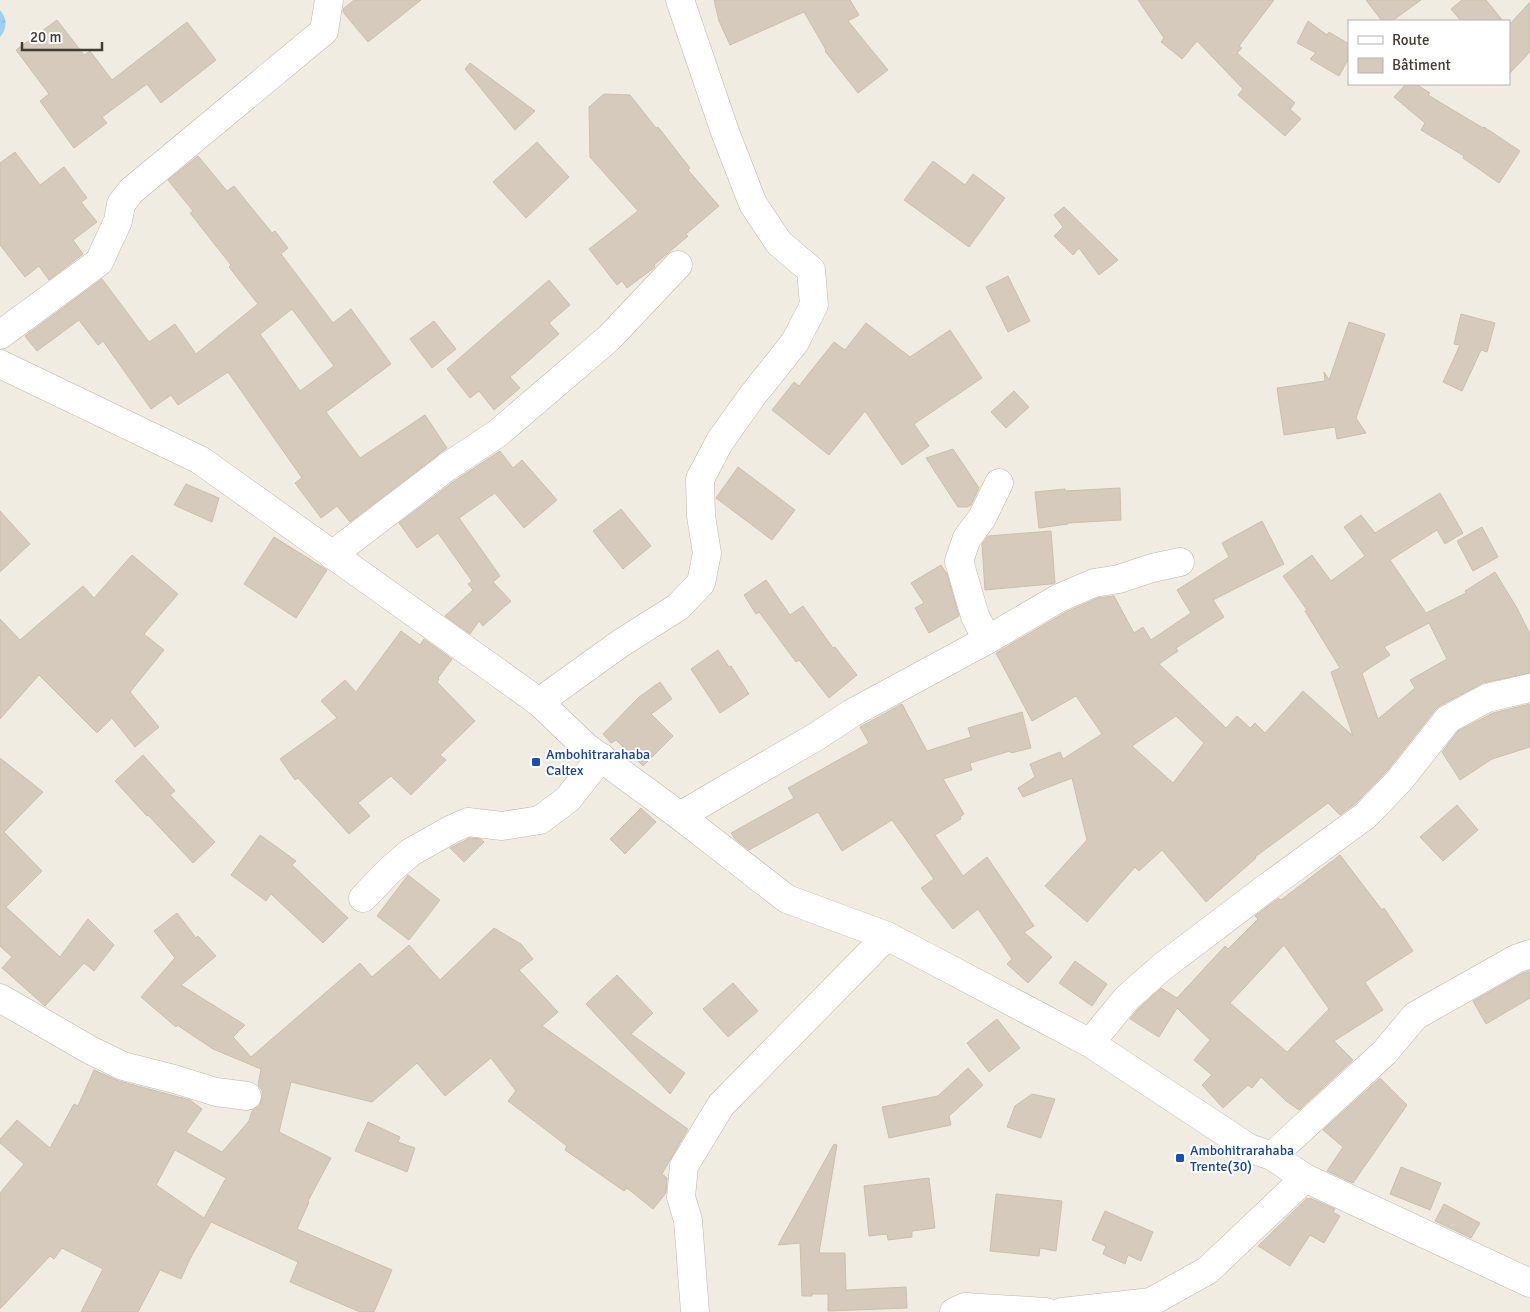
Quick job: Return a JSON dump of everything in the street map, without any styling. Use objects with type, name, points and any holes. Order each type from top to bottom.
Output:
[{"type":"street","points":[[0,335],[99,262],[118,221],[121,204],[131,191],[324,31],[329,0]]},
{"type":"street","points":[[539,702],[621,643],[678,607],[701,583],[707,553],[701,516],[700,479],[720,440],[795,342],[814,305],[811,270],[780,244],[753,204],[725,132],[680,0]]},
{"type":"street","points":[[332,555],[447,467],[498,433],[609,338],[678,265]]},
{"type":"street","points":[[0,364],[200,460],[539,702],[586,747],[680,816],[787,899],[887,936],[1090,1043],[1249,1148],[1272,1156],[1305,1178],[1530,1283]]},
{"type":"street","points":[[987,640],[975,616],[959,561],[967,538],[982,518],[999,483]]},
{"type":"street","points":[[680,816],[814,738],[852,713],[987,640],[1059,598],[1094,583],[1119,579],[1152,568],[1180,562]]},
{"type":"street","points":[[1090,1043],[1127,998],[1162,967],[1365,816],[1399,781],[1448,719],[1487,698],[1530,688]]},
{"type":"street","points":[[363,898],[390,870],[411,852],[452,829],[468,822],[502,826],[540,820],[568,799],[600,757]]},
{"type":"street","points":[[695,1312],[688,1220],[681,1196],[684,1166],[721,1105],[887,936]]},
{"type":"street","points":[[1272,1156],[1385,1052],[1415,1016],[1516,959],[1530,954]]},
{"type":"street","points":[[0,998],[90,1050],[123,1066],[216,1092],[247,1096]]},
{"type":"street","points":[[1062,1312],[1151,1302],[1208,1270],[1305,1178]]},
{"type":"street","points":[[954,1312],[965,1307],[1046,1312]]},
{"type":"water","points":[[0,10],[6,24],[0,37]]},
{"type":"building","points":[[354,0],[421,0],[368,42],[343,12],[343,9]]},
{"type":"building","points":[[714,0],[850,0],[859,15],[848,21],[888,70],[858,93],[825,51],[804,12],[730,45],[719,21]]},
{"type":"building","points":[[1138,0],[1274,0],[1239,46],[1242,48],[1237,53],[1295,103],[1290,109],[1301,119],[1285,136],[1238,95],[1243,89],[1197,41],[1182,59],[1161,42],[1164,38]]},
{"type":"building","points":[[1366,0],[1421,0],[1393,20],[1381,20]]},
{"type":"building","points":[[1462,0],[1486,0],[1502,20],[1460,20],[1451,9]]},
{"type":"building","points":[[1530,2],[1530,52],[1510,73],[1510,24]]},
{"type":"building","points":[[57,20],[84,55],[90,51],[112,80],[187,22],[216,60],[161,103],[147,84],[102,117],[107,123],[74,148],[40,101],[49,94],[16,50]]},
{"type":"building","points":[[1308,21],[1327,35],[1329,32],[1348,43],[1348,60],[1339,76],[1310,59],[1316,53],[1297,43]]},
{"type":"building","points":[[470,63],[535,111],[515,130],[465,69]]},
{"type":"building","points":[[1405,85],[1418,85],[1430,93],[1428,95],[1484,127],[1520,151],[1499,183],[1463,158],[1464,156],[1421,130],[1425,123],[1394,97]]},
{"type":"building","points":[[604,94],[630,95],[656,128],[658,127],[690,168],[688,170],[719,206],[686,234],[688,236],[654,265],[655,267],[627,288],[622,281],[617,285],[589,249],[638,211],[590,157],[589,107]]},
{"type":"building","points":[[537,142],[569,177],[526,218],[493,182]]},
{"type":"building","points":[[15,152],[40,185],[64,167],[87,198],[81,202],[97,222],[73,240],[83,254],[49,280],[39,266],[25,277],[0,245],[0,163]]},
{"type":"building","points":[[198,156],[227,191],[234,186],[272,233],[275,231],[288,248],[281,254],[333,323],[351,309],[391,364],[326,412],[360,458],[425,415],[447,448],[350,522],[337,506],[321,518],[295,483],[302,478],[228,372],[178,405],[171,395],[151,409],[103,341],[98,345],[79,320],[37,351],[25,336],[102,279],[149,342],[175,324],[196,354],[258,304],[229,267],[231,265],[190,213],[193,211],[168,180]],"holes":[[[292,309],[334,366],[300,391],[260,334]]]},
{"type":"building","points":[[933,161],[965,185],[973,174],[1005,198],[969,247],[904,200]]},
{"type":"building","points":[[1064,207],[1118,260],[1099,275],[1079,248],[1073,255],[1054,236],[1063,227],[1054,215]]},
{"type":"building","points":[[1008,276],[1030,321],[1008,332],[986,287]]},
{"type":"building","points":[[549,280],[570,305],[549,323],[559,334],[510,377],[520,388],[494,410],[479,391],[470,398],[447,369]]},
{"type":"building","points":[[1461,314],[1495,323],[1487,352],[1481,350],[1462,391],[1443,382],[1460,345],[1454,344]]},
{"type":"building","points":[[434,321],[456,349],[432,368],[410,339]]},
{"type":"building","points":[[1349,322],[1385,334],[1356,418],[1366,433],[1337,439],[1335,427],[1284,435],[1277,388],[1325,381],[1324,372],[1329,380]]},
{"type":"building","points":[[866,323],[910,357],[950,330],[982,378],[914,424],[929,446],[902,465],[865,411],[829,455],[772,410],[794,382],[799,386],[834,342],[845,350]]},
{"type":"building","points":[[1014,391],[1029,407],[1006,428],[991,412]]},
{"type":"building","points":[[953,449],[979,488],[971,505],[967,507],[958,507],[926,458]]},
{"type":"building","points":[[500,451],[513,468],[522,460],[557,500],[524,528],[495,493],[459,518],[500,576],[493,582],[511,601],[483,626],[479,621],[470,634],[445,616],[473,590],[468,584],[472,581],[438,533],[417,548],[399,523],[456,480]]},
{"type":"building","points":[[738,467],[795,510],[772,540],[716,498]]},
{"type":"building","points":[[186,484],[219,498],[212,522],[174,505]]},
{"type":"building","points":[[1120,488],[1121,520],[1068,523],[1039,528],[1035,492],[1065,489],[1065,491]]},
{"type":"building","points":[[1440,493],[1463,533],[1445,544],[1437,530],[1390,560],[1426,613],[1466,593],[1465,591],[1495,572],[1530,634],[1530,673],[1483,683],[1441,705],[1387,771],[1355,804],[1340,815],[1328,803],[1255,857],[1206,902],[1162,850],[1139,871],[1135,867],[1087,922],[1045,886],[1087,840],[1072,778],[1023,797],[1018,788],[1035,777],[1030,764],[1060,752],[1063,759],[1102,734],[1076,696],[1032,721],[996,653],[1066,612],[1098,598],[1114,596],[1134,633],[1143,627],[1151,640],[1191,613],[1177,590],[1229,557],[1222,543],[1262,521],[1284,564],[1213,600],[1224,617],[1176,648],[1178,651],[1159,664],[1226,728],[1237,716],[1250,728],[1255,723],[1265,733],[1303,691],[1353,736],[1331,672],[1340,668],[1305,611],[1307,610],[1283,576],[1312,555],[1331,581],[1365,556],[1344,527],[1361,515],[1375,533]],"holes":[[[1429,623],[1447,659],[1410,680],[1415,688],[1378,719],[1362,673],[1390,655],[1384,647]],[[1176,716],[1204,743],[1173,783],[1132,746]]]},
{"type":"building","points":[[621,509],[651,546],[623,569],[593,531]]},
{"type":"building","points":[[0,511],[30,544],[0,572]]},
{"type":"building","points":[[1482,527],[1498,557],[1473,571],[1457,541]]},
{"type":"building","points":[[1051,531],[1055,583],[985,590],[982,544],[988,536]]},
{"type":"building","points":[[274,537],[327,570],[296,618],[244,584]]},
{"type":"building","points":[[132,555],[178,594],[144,634],[164,650],[130,692],[159,727],[135,747],[112,718],[97,733],[39,675],[0,719],[0,619],[20,640],[83,586],[94,598]]},
{"type":"building","points":[[941,565],[947,574],[959,616],[929,633],[915,608],[924,603],[911,583]]},
{"type":"building","points":[[766,580],[790,615],[803,606],[833,648],[835,647],[857,675],[829,698],[799,660],[796,662],[759,612],[756,614],[744,595]]},
{"type":"building","points":[[401,631],[420,645],[424,639],[452,659],[437,682],[475,721],[440,755],[446,760],[411,795],[391,776],[358,803],[370,816],[349,834],[298,778],[295,780],[280,759],[337,718],[321,701],[345,680],[356,692]]},
{"type":"building","points":[[718,650],[749,694],[720,713],[691,669]]},
{"type":"building","points":[[660,682],[672,699],[651,714],[673,736],[643,766],[616,740],[611,743],[603,734],[639,697]]},
{"type":"building","points":[[902,704],[927,751],[971,737],[968,728],[1022,712],[1031,748],[1011,753],[1010,751],[970,763],[972,770],[943,779],[964,814],[960,817],[961,819],[935,835],[963,876],[987,857],[1034,926],[1024,932],[1052,957],[1028,983],[1007,964],[1012,959],[978,909],[953,929],[921,888],[934,879],[892,820],[842,851],[818,812],[749,850],[735,839],[731,833],[794,798],[788,788],[869,743],[860,727]]},
{"type":"building","points":[[1530,704],[1530,747],[1492,759],[1460,780],[1442,752],[1458,731],[1493,713]]},
{"type":"building","points":[[143,755],[175,791],[170,795],[215,842],[193,863],[115,781]]},
{"type":"building","points":[[0,758],[43,792],[4,832],[42,871],[6,907],[60,957],[88,919],[114,945],[94,971],[84,963],[45,1006],[2,968],[12,957],[0,946]]},
{"type":"building","points":[[1457,805],[1478,830],[1443,861],[1420,837]]},
{"type":"building","points":[[641,808],[656,822],[625,854],[610,839]]},
{"type":"building","points":[[260,835],[296,861],[292,865],[348,918],[323,943],[271,894],[266,901],[231,875]]},
{"type":"building","points":[[470,838],[481,839],[484,842],[464,862],[450,848]]},
{"type":"building","points":[[1340,855],[1382,910],[1384,908],[1413,951],[1365,982],[1383,1010],[1334,1041],[1353,1060],[1299,1110],[1286,1101],[1261,1077],[1252,1088],[1248,1085],[1223,1108],[1202,1085],[1212,1075],[1194,1060],[1210,1040],[1177,1008],[1159,1037],[1130,1019],[1161,988],[1177,998],[1225,946],[1228,949],[1258,919],[1255,916],[1279,898],[1281,900]],"holes":[[[1284,945],[1329,1009],[1287,1052],[1230,1003]]]},
{"type":"building","points":[[408,875],[440,900],[409,940],[377,916]]},
{"type":"building","points":[[177,913],[196,938],[198,936],[216,956],[181,985],[245,1025],[233,1037],[251,1057],[360,963],[372,977],[409,945],[440,980],[494,928],[521,944],[533,959],[519,970],[558,1012],[542,1026],[688,1129],[662,1174],[667,1178],[666,1193],[653,1209],[627,1188],[624,1191],[565,1150],[567,1146],[508,1101],[516,1091],[491,1058],[445,1096],[417,1063],[372,1102],[291,1082],[279,1132],[331,1158],[308,1201],[297,1229],[392,1270],[374,1312],[360,1312],[290,1282],[298,1262],[211,1222],[181,1279],[160,1270],[138,1312],[81,1312],[103,1269],[62,1248],[54,1259],[50,1256],[0,1309],[0,1193],[24,1164],[0,1143],[0,1139],[17,1120],[50,1148],[74,1104],[78,1106],[94,1070],[119,1081],[190,1100],[202,1109],[186,1132],[222,1152],[249,1121],[252,1111],[260,1105],[262,1090],[258,1085],[261,1069],[213,1049],[177,1025],[176,1027],[141,997],[175,958],[154,931]],"holes":[[[175,1150],[226,1178],[204,1218],[156,1185]]]},
{"type":"building","points":[[1075,961],[1107,984],[1092,1006],[1059,983]]},
{"type":"building","points":[[1530,971],[1530,998],[1486,1024],[1473,1001]]},
{"type":"building","points":[[617,975],[653,1013],[631,1034],[685,1073],[670,1094],[586,1004]]},
{"type":"building","points":[[733,983],[758,1011],[728,1037],[703,1009]]},
{"type":"building","points":[[997,1019],[1020,1048],[989,1072],[967,1043]]},
{"type":"building","points":[[968,1068],[983,1085],[949,1116],[951,1125],[889,1138],[882,1107],[938,1096]]},
{"type":"building","points":[[1380,1078],[1407,1105],[1353,1183],[1327,1171],[1343,1147],[1323,1130]]},
{"type":"building","points":[[1032,1094],[1055,1099],[1041,1138],[1007,1127],[1015,1106]]},
{"type":"building","points":[[368,1122],[400,1137],[398,1142],[415,1148],[407,1172],[355,1151]]},
{"type":"building","points":[[834,1144],[837,1145],[819,1253],[845,1253],[846,1290],[906,1287],[907,1308],[828,1311],[828,1294],[802,1296],[800,1243],[778,1245]]},
{"type":"building","points":[[1401,1167],[1441,1183],[1430,1210],[1390,1194]]},
{"type":"building","points":[[929,1178],[935,1228],[912,1231],[912,1237],[888,1240],[887,1234],[869,1236],[864,1186]]},
{"type":"building","points":[[996,1194],[1062,1201],[1056,1251],[1040,1248],[1039,1256],[990,1251]]},
{"type":"building","points":[[1307,1198],[1335,1209],[1333,1212],[1340,1216],[1324,1243],[1310,1235],[1290,1266],[1258,1246]]},
{"type":"building","points":[[1444,1204],[1480,1223],[1471,1238],[1435,1221]]},
{"type":"building","points":[[1105,1211],[1153,1232],[1141,1261],[1128,1255],[1125,1264],[1103,1254],[1106,1246],[1092,1240]]},
{"type":"place","name":"Ambohitrarahaba Caltex","points":[[536,762]]},
{"type":"place","name":"Ambohitrarahaba Trente(30)","points":[[1180,1158]]}]
